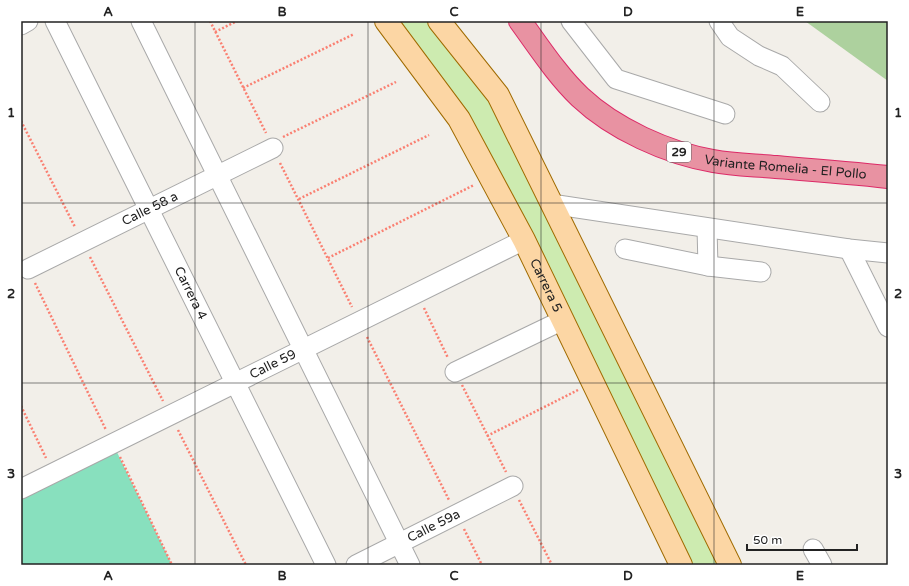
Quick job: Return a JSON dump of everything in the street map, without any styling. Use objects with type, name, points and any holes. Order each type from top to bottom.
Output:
[{"type":"highway","name":"Variante Romelia - El Pollo","points":[[520,21],[559,74],[581,98],[605,116],[652,142],[683,154],[713,161],[888,176]]},
{"type":"main road","name":"Carrera 5","points":[[386,21],[459,119],[490,176],[524,240],[681,565]]},
{"type":"main road","points":[[438,21],[498,95],[730,565]]},
{"type":"street","points":[[21,25],[28,21]]},
{"type":"street","name":"Carrera 4","points":[[55,21],[326,565]]},
{"type":"street","points":[[141,21],[410,565]]},
{"type":"street","points":[[571,21],[616,79],[725,114]]},
{"type":"street","points":[[719,21],[730,38],[759,56],[782,66],[820,102]]},
{"type":"street","name":"Calle 58 a","points":[[28,269],[218,175],[272,146]]},
{"type":"street","points":[[551,204],[849,249],[888,253]]},
{"type":"street","points":[[707,228],[708,266]]},
{"type":"street","name":"Calle 59","points":[[21,489],[524,240]]},
{"type":"street","points":[[625,249],[708,266],[761,272]]},
{"type":"street","points":[[849,249],[888,327]]},
{"type":"street","points":[[455,372],[562,320]]},
{"type":"street","name":"Calle 59a","points":[[356,565],[513,486]]},
{"type":"street","points":[[813,548],[822,565]]},
{"type":"path","points":[[210,21],[298,200],[482,565]]},
{"type":"path","points":[[215,32],[237,21]]},
{"type":"path","points":[[243,88],[354,34]]},
{"type":"path","points":[[272,146],[396,82]]},
{"type":"path","points":[[21,121],[246,565]]},
{"type":"path","points":[[298,200],[429,135]]},
{"type":"path","points":[[328,258],[490,176]]},
{"type":"path","points":[[28,269],[172,565]]},
{"type":"path","points":[[416,294],[552,565]]},
{"type":"path","points":[[487,436],[593,383]]},
{"type":"path","points":[[21,406],[53,473]]},
{"type":"green space","points":[[386,21],[439,21],[498,95],[730,565],[681,565],[524,240]]},
{"type":"green space","points":[[805,21],[888,21],[888,81]]},
{"type":"green space","points":[[113,444],[172,565],[21,565],[21,489]]}]
